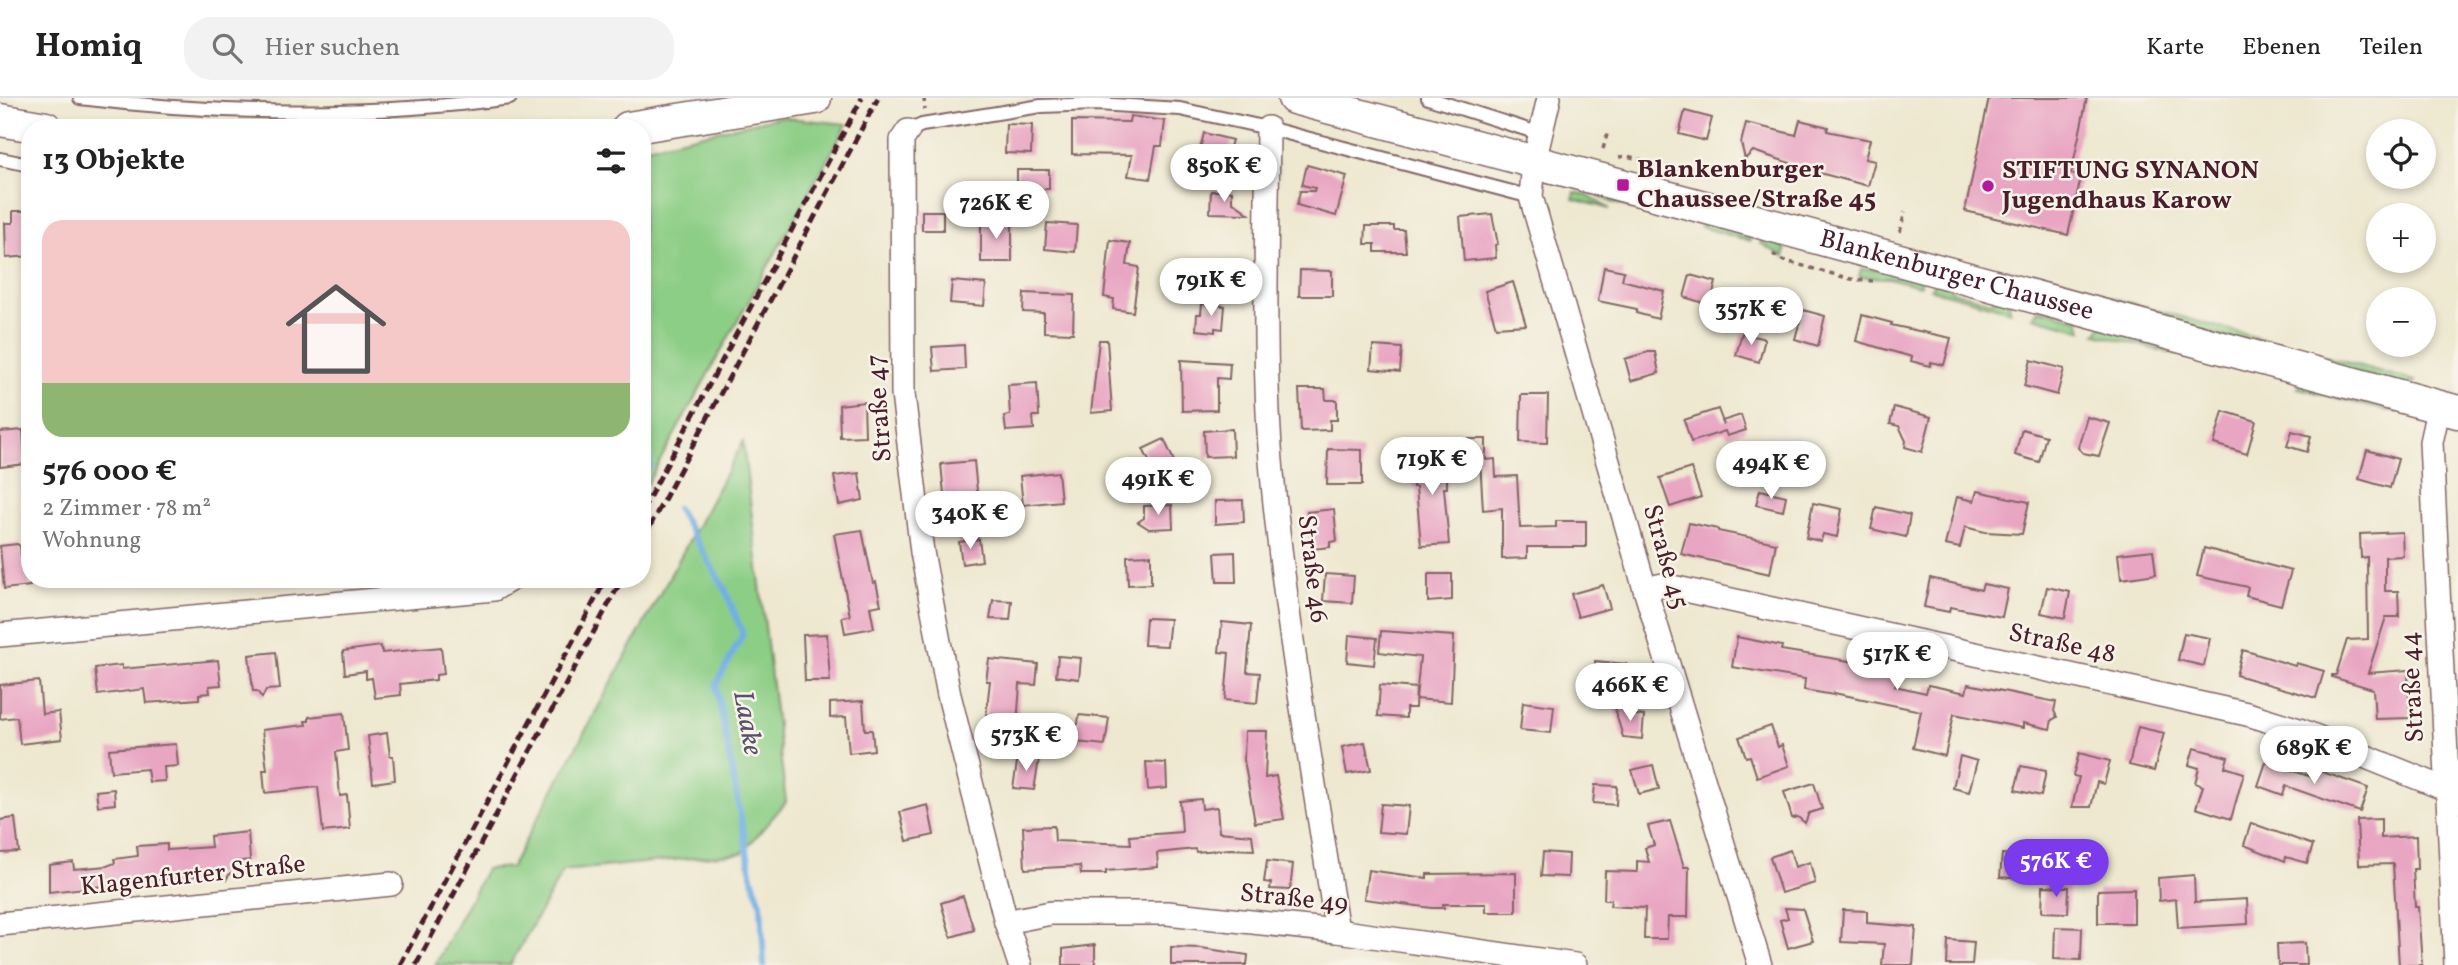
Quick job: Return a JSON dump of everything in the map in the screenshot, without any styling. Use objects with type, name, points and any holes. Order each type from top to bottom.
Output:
[{"type":"main road","name":"Blankenburger Chaussee","points":[[1294,98],[1537,148],[2448,409]]},
{"type":"main road","points":[[651,124],[812,99]]},
{"type":"main road","points":[[0,120],[21,124]]},
{"type":"street","name":"Straße 45","points":[[1549,98],[1537,148],[1531,197],[1645,589],[1760,965]]},
{"type":"street","name":"Straße 46","points":[[1268,128],[1265,331],[1272,472],[1288,612],[1336,930]]},
{"type":"street","name":"Straße 47","points":[[908,131],[902,140],[903,394],[921,539],[949,695],[1006,922],[1020,965]]},
{"type":"street","name":"Straße 44","points":[[2448,409],[2431,442],[2452,792],[2456,965]]},
{"type":"street","name":"Straße 48","points":[[1645,589],[1663,585],[2247,714],[2302,731],[2452,792]]},
{"type":"street","points":[[0,635],[463,588]]},
{"type":"street","name":"Klagenfurter Straße","points":[[0,924],[391,884]]},
{"type":"street","name":"Straße 49","points":[[1006,922],[1051,913],[1167,914],[1336,930],[1575,965]]},
{"type":"lane","points":[[80,98],[126,104],[260,111],[384,108],[510,98]]},
{"type":"lane","name":"Blankenburger Chaussee","points":[[1428,98],[1537,148]]},
{"type":"lane","points":[[908,131],[922,125],[1041,107],[1097,104],[1180,109],[1268,128],[1531,197]]},
{"type":"lane","points":[[0,159],[21,163]]},
{"type":"path","points":[[1603,149],[1608,131]]},
{"type":"path","points":[[1626,162],[1629,149]]},
{"type":"path","points":[[1900,232],[1905,212]]},
{"type":"path","points":[[1835,281],[1838,268]]},
{"type":"green space","points":[[779,117],[847,124],[651,477],[651,146]]},
{"type":"green space","points":[[1589,189],[1659,206],[1661,216],[1611,202]]},
{"type":"green space","points":[[1575,192],[1586,195],[1610,209],[1573,199]]},
{"type":"green space","points":[[1707,219],[1749,231],[1750,241],[1701,227]]},
{"type":"green space","points":[[1763,238],[1786,248],[1784,257],[1760,243]]},
{"type":"green space","points":[[1861,269],[1891,270],[1920,276],[1920,286],[1889,278],[1859,277]]},
{"type":"green space","points":[[2003,269],[2069,287],[2066,295],[2056,287],[2017,275],[2008,280],[2004,278]]},
{"type":"green space","points":[[1936,281],[1949,284],[1952,291],[1991,302],[1998,297],[2009,301],[2010,311],[1930,289]]},
{"type":"green space","points":[[2080,289],[2415,381],[2411,387],[2081,298]]},
{"type":"green space","points":[[2039,309],[2079,319],[2082,330],[2032,317]]},
{"type":"green space","points":[[2103,325],[2174,345],[2176,355],[2096,334]]},
{"type":"green space","points":[[2304,379],[2409,410],[2388,411],[2298,388]]},
{"type":"green space","points":[[743,442],[786,802],[742,853],[563,871],[510,965],[435,965],[486,869],[511,867]]},
{"type":"building","points":[[1989,98],[2087,98],[2071,174],[2081,177],[2068,235],[1965,211]]},
{"type":"building","points":[[1685,111],[1712,118],[1706,141],[1679,134]]},
{"type":"building","points":[[1130,116],[1165,121],[1162,146],[1156,146],[1150,179],[1128,176],[1132,155],[1072,154],[1072,121],[1129,122]]},
{"type":"building","points":[[1800,120],[1828,127],[1827,131],[1870,140],[1865,159],[1875,161],[1868,186],[1790,165],[1753,151],[1745,159],[1741,143],[1746,123],[1796,135]]},
{"type":"building","points":[[1006,124],[1032,125],[1031,154],[1005,153]]},
{"type":"building","points":[[1204,133],[1232,140],[1225,164],[1198,157]]},
{"type":"building","points":[[1307,165],[1347,176],[1336,216],[1297,205],[1300,191],[1314,191],[1315,188],[1302,185]]},
{"type":"building","points":[[1017,170],[1049,170],[1049,189],[1017,189]]},
{"type":"building","points":[[977,182],[993,183],[992,209],[976,208]]},
{"type":"building","points":[[1211,191],[1232,191],[1232,201],[1249,214],[1210,213]]},
{"type":"building","points":[[13,211],[21,211],[21,257],[6,258],[5,223],[13,223]]},
{"type":"building","points":[[922,211],[943,211],[943,230],[922,230]]},
{"type":"building","points":[[1492,214],[1498,244],[1495,245],[1496,258],[1464,261],[1460,217]]},
{"type":"building","points":[[981,220],[1012,221],[1012,262],[981,262]]},
{"type":"building","points":[[1047,223],[1077,225],[1075,252],[1045,249]]},
{"type":"building","points":[[1366,226],[1394,226],[1394,230],[1404,230],[1406,252],[1375,252],[1375,244],[1365,244]]},
{"type":"building","points":[[1110,240],[1130,243],[1127,265],[1139,267],[1133,312],[1113,309],[1114,299],[1104,297]]},
{"type":"building","points":[[1604,267],[1624,271],[1622,280],[1664,291],[1658,319],[1636,313],[1637,309],[1598,301]]},
{"type":"building","points":[[1300,270],[1332,271],[1332,296],[1299,296]]},
{"type":"building","points":[[1690,275],[1716,282],[1710,305],[1684,297]]},
{"type":"building","points":[[952,281],[986,284],[984,306],[950,303]]},
{"type":"building","points":[[1513,282],[1526,325],[1496,327],[1485,291]]},
{"type":"building","points":[[1024,293],[1074,295],[1073,333],[1044,332],[1044,313],[1023,312]]},
{"type":"building","points":[[1202,304],[1225,306],[1223,329],[1215,328],[1215,332],[1196,330],[1197,314],[1201,314]]},
{"type":"building","points":[[1803,310],[1825,316],[1818,346],[1795,339]]},
{"type":"building","points":[[1862,315],[1892,323],[1891,325],[1951,338],[1944,365],[1931,362],[1930,366],[1911,361],[1912,357],[1856,341]]},
{"type":"building","points":[[1742,333],[1765,339],[1759,362],[1736,355]]},
{"type":"building","points":[[1099,340],[1107,340],[1112,411],[1091,413]]},
{"type":"building","points":[[964,345],[965,369],[934,371],[932,347]]},
{"type":"building","points":[[1373,346],[1402,348],[1400,372],[1371,369]]},
{"type":"building","points":[[1655,352],[1659,373],[1631,381],[1625,359]]},
{"type":"building","points":[[1181,360],[1230,363],[1229,379],[1217,378],[1217,410],[1182,411]]},
{"type":"building","points":[[2031,360],[2064,369],[2057,395],[2024,386]]},
{"type":"building","points":[[1037,383],[1039,416],[1033,416],[1034,429],[1006,431],[1004,416],[1010,415],[1008,385]]},
{"type":"building","points":[[1299,389],[1325,389],[1326,400],[1337,400],[1337,420],[1330,420],[1330,430],[1301,431]]},
{"type":"building","points":[[1521,395],[1548,395],[1547,443],[1520,442]]},
{"type":"building","points":[[864,402],[865,436],[840,437],[839,405]]},
{"type":"building","points":[[1894,407],[1931,417],[1922,452],[1905,447],[1906,441],[1899,426],[1890,424]]},
{"type":"building","points":[[1718,409],[1722,421],[1741,415],[1746,430],[1727,436],[1725,431],[1691,442],[1684,420]]},
{"type":"building","points":[[2223,411],[2256,421],[2247,454],[2214,444]]},
{"type":"building","points":[[2087,417],[2110,423],[2099,456],[2083,453],[2078,448]]},
{"type":"building","points":[[1232,429],[1233,456],[1205,457],[1204,431]]},
{"type":"building","points":[[2022,429],[2046,436],[2039,462],[2015,455]]},
{"type":"building","points":[[21,430],[21,464],[0,467],[0,432]]},
{"type":"building","points":[[2292,431],[2311,436],[2307,452],[2287,446]]},
{"type":"building","points":[[1164,439],[1174,461],[1154,471],[1143,449]]},
{"type":"building","points":[[1469,439],[1486,439],[1486,460],[1495,459],[1496,477],[1517,476],[1520,528],[1556,527],[1556,521],[1586,521],[1586,547],[1527,547],[1527,558],[1502,559],[1502,508],[1483,510],[1480,460],[1469,460]]},
{"type":"building","points":[[1328,449],[1362,450],[1362,485],[1327,485]]},
{"type":"building","points":[[2367,450],[2398,459],[2390,488],[2359,479]]},
{"type":"building","points":[[1414,453],[1447,454],[1447,488],[1444,488],[1449,544],[1421,546],[1416,487],[1413,487]]},
{"type":"building","points":[[974,461],[978,501],[945,504],[941,464]]},
{"type":"building","points":[[1691,468],[1701,497],[1670,507],[1660,478]]},
{"type":"building","points":[[1058,472],[1061,501],[1023,505],[1020,476]]},
{"type":"building","points":[[859,473],[863,500],[839,505],[834,476]]},
{"type":"building","points":[[1760,490],[1786,496],[1783,511],[1756,505]]},
{"type":"building","points":[[1977,491],[2029,502],[2022,534],[1985,532],[1965,527],[1960,548],[1945,545],[1957,497],[1974,501]]},
{"type":"building","points":[[1243,500],[1244,522],[1215,524],[1215,501]]},
{"type":"building","points":[[1813,503],[1842,509],[1837,537],[1823,534],[1821,541],[1806,538]]},
{"type":"building","points":[[1172,505],[1173,528],[1149,529],[1138,522],[1144,518],[1144,506]]},
{"type":"building","points":[[1876,507],[1910,515],[1906,537],[1871,529]]},
{"type":"building","points":[[1334,509],[1337,541],[1330,542],[1330,547],[1312,549],[1307,512]]},
{"type":"building","points":[[1689,523],[1776,543],[1770,574],[1681,554]]},
{"type":"building","points":[[862,530],[873,583],[876,582],[881,605],[870,607],[874,628],[845,633],[842,617],[850,616],[834,534]]},
{"type":"building","points":[[2402,532],[2403,556],[2385,557],[2385,591],[2398,591],[2399,617],[2386,617],[2368,673],[2408,670],[2410,718],[2375,719],[2373,689],[2332,675],[2336,675],[2347,640],[2368,639],[2367,557],[2361,558],[2360,534]]},
{"type":"building","points":[[979,539],[982,561],[962,564],[959,542]]},
{"type":"building","points":[[0,546],[20,546],[21,587],[4,589]]},
{"type":"building","points":[[2204,548],[2291,571],[2281,605],[2246,596],[2248,587],[2197,576]]},
{"type":"building","points":[[2153,550],[2156,574],[2121,579],[2118,554]]},
{"type":"building","points":[[1235,552],[1236,582],[1217,582],[1215,553]]},
{"type":"building","points":[[1151,555],[1151,584],[1128,585],[1127,556]]},
{"type":"building","points":[[1325,574],[1354,576],[1352,603],[1323,601]]},
{"type":"building","points":[[1428,574],[1452,574],[1452,600],[1428,602]]},
{"type":"building","points":[[1930,578],[1981,590],[1983,584],[2008,589],[2002,617],[1950,607],[1949,612],[1924,607]]},
{"type":"building","points":[[1603,585],[1610,608],[1578,617],[1571,594]]},
{"type":"building","points":[[2047,587],[2070,592],[2065,618],[2041,613]]},
{"type":"building","points":[[993,600],[1012,601],[1010,620],[990,619]]},
{"type":"building","points":[[1146,618],[1170,619],[1167,646],[1144,645]]},
{"type":"building","points":[[1222,622],[1251,625],[1247,672],[1260,673],[1257,703],[1225,700],[1229,653],[1219,652]]},
{"type":"building","points":[[1381,631],[1454,636],[1451,702],[1416,699],[1420,657],[1379,652]]},
{"type":"building","points":[[2184,633],[2210,638],[2204,666],[2178,660]]},
{"type":"building","points":[[827,634],[830,681],[805,681],[803,635]]},
{"type":"building","points":[[1349,635],[1377,638],[1374,665],[1347,662]]},
{"type":"building","points":[[1737,637],[1782,646],[1781,650],[1899,669],[1895,686],[1926,693],[1928,685],[1966,693],[1968,684],[2056,702],[2054,711],[2057,717],[2052,720],[2050,729],[2023,723],[2023,728],[1954,714],[1945,756],[1913,748],[1921,711],[1834,693],[1804,690],[1805,679],[1732,667]]},
{"type":"building","points":[[381,646],[382,653],[441,647],[444,674],[436,675],[436,680],[400,684],[401,695],[375,698],[372,678],[366,679],[366,671],[345,674],[343,651]]},
{"type":"building","points":[[2243,650],[2295,666],[2296,663],[2324,671],[2316,698],[2236,675]]},
{"type":"building","points":[[276,652],[280,689],[266,690],[262,698],[257,691],[253,691],[249,655]]},
{"type":"building","points":[[1058,656],[1081,658],[1079,679],[1056,676]]},
{"type":"building","points":[[989,659],[1038,664],[1036,685],[1020,684],[1016,739],[984,734],[990,681],[986,681]]},
{"type":"building","points":[[218,660],[221,685],[209,686],[210,693],[199,694],[199,699],[146,703],[144,689],[98,695],[95,668],[122,665],[122,669]]},
{"type":"building","points":[[1595,661],[1626,664],[1624,690],[1593,687]]},
{"type":"building","points":[[39,681],[42,714],[59,712],[62,739],[20,744],[17,717],[0,719],[0,685]]},
{"type":"building","points":[[1380,685],[1416,688],[1415,708],[1406,708],[1406,718],[1378,716]]},
{"type":"building","points":[[863,701],[865,730],[872,730],[874,750],[849,753],[846,717],[830,718],[830,703]]},
{"type":"building","points":[[1523,702],[1554,706],[1551,733],[1520,730]]},
{"type":"building","points":[[1614,706],[1635,709],[1635,715],[1644,716],[1642,739],[1623,737]]},
{"type":"building","points":[[344,713],[348,750],[336,752],[340,796],[347,795],[350,829],[323,832],[318,787],[265,793],[263,770],[267,770],[262,730],[306,725],[305,721],[309,721],[309,717]]},
{"type":"building","points":[[1079,715],[1109,718],[1105,745],[1076,742],[1077,734],[1073,728],[1078,724]]},
{"type":"building","points":[[1771,726],[1778,747],[1782,745],[1789,766],[1757,777],[1750,756],[1746,757],[1739,737]]},
{"type":"building","points":[[2138,727],[2164,733],[2154,771],[2129,765]]},
{"type":"building","points":[[1245,731],[1267,731],[1265,778],[1276,776],[1284,819],[1255,823],[1244,760]]},
{"type":"building","points":[[387,733],[395,780],[373,783],[368,736]]},
{"type":"building","points":[[1365,742],[1371,770],[1347,774],[1342,747]]},
{"type":"building","points":[[176,744],[178,766],[164,767],[165,781],[149,782],[147,769],[111,772],[109,749]]},
{"type":"building","points":[[2194,748],[2228,757],[2225,767],[2244,773],[2231,819],[2196,808],[2203,786],[2195,783],[2199,768],[2189,765]]},
{"type":"building","points":[[2079,753],[2110,761],[2104,784],[2097,782],[2091,807],[2072,807],[2079,777],[2073,776]]},
{"type":"building","points":[[1018,756],[1039,759],[1034,790],[1013,788]]},
{"type":"building","points":[[1960,756],[1977,761],[1969,792],[1953,788]]},
{"type":"building","points":[[1146,762],[1166,763],[1167,788],[1148,790]]},
{"type":"building","points":[[2266,762],[2315,778],[2317,770],[2368,788],[2360,812],[2286,786],[2283,795],[2258,786]]},
{"type":"building","points":[[1653,765],[1659,789],[1639,794],[1632,770]]},
{"type":"building","points":[[2021,766],[2046,771],[2041,796],[2015,790]]},
{"type":"building","points":[[1814,783],[1822,809],[1809,813],[1805,823],[1798,817],[1792,818],[1784,792]]},
{"type":"building","points":[[1595,785],[1617,786],[1616,805],[1593,803]]},
{"type":"building","points":[[114,789],[115,804],[98,806],[96,791]]},
{"type":"building","points":[[1201,799],[1202,809],[1217,807],[1219,832],[1252,835],[1254,850],[1196,852],[1195,849],[1157,853],[1158,867],[1106,871],[1106,874],[1081,874],[1080,866],[1025,869],[1023,827],[1054,826],[1055,841],[1131,844],[1130,836],[1182,832],[1180,801]]},
{"type":"building","points":[[1381,804],[1409,806],[1406,834],[1378,832]]},
{"type":"building","points":[[928,805],[934,835],[907,841],[900,812]]},
{"type":"building","points":[[15,818],[19,852],[0,853],[0,820]]},
{"type":"building","points":[[2381,819],[2381,838],[2416,836],[2417,869],[2413,869],[2422,965],[2399,965],[2393,864],[2359,865],[2357,820]]},
{"type":"building","points":[[1670,821],[1684,867],[1689,867],[1688,917],[1668,917],[1667,939],[1644,939],[1645,908],[1610,906],[1611,900],[1604,900],[1605,871],[1637,872],[1637,861],[1649,862],[1645,848],[1654,845],[1648,826]]},
{"type":"building","points":[[2251,823],[2313,845],[2307,863],[2286,857],[2285,861],[2244,845]]},
{"type":"building","points":[[248,832],[250,860],[235,862],[235,873],[230,873],[226,880],[220,874],[214,874],[49,892],[49,865],[73,862],[74,869],[107,866],[115,863],[114,859],[138,856],[137,846],[167,844],[167,850],[211,847],[210,836]]},
{"type":"building","points":[[1790,850],[1795,867],[1810,862],[1815,883],[1781,893],[1770,857]]},
{"type":"building","points":[[1543,852],[1569,854],[1568,877],[1541,876]]},
{"type":"building","points":[[2002,854],[2033,857],[2031,880],[2000,877]]},
{"type":"building","points":[[1267,861],[1293,864],[1290,890],[1270,889],[1271,883],[1264,882]]},
{"type":"building","points":[[1368,870],[1427,878],[1427,874],[1516,873],[1516,912],[1486,912],[1486,904],[1443,904],[1444,908],[1432,908],[1364,899]]},
{"type":"building","points":[[2194,875],[2195,902],[2247,899],[2248,924],[2178,928],[2176,899],[2159,901],[2158,878]]},
{"type":"building","points":[[2043,886],[2069,887],[2068,913],[2042,912]]},
{"type":"building","points":[[2134,889],[2134,923],[2098,923],[2098,890]]},
{"type":"building","points":[[963,896],[974,930],[951,937],[941,903]]},
{"type":"building","points":[[1785,908],[1803,909],[1813,941],[1788,948],[1780,920],[1788,918]]},
{"type":"building","points":[[1843,910],[1867,911],[1867,923],[1916,927],[1913,965],[1882,965],[1884,944],[1841,942]]},
{"type":"building","points":[[2055,927],[2082,928],[2081,960],[2054,959]]},
{"type":"building","points":[[1948,940],[1974,942],[1972,965],[1947,965]]},
{"type":"building","points":[[2305,943],[2306,965],[2278,965],[2277,944]]},
{"type":"building","points":[[1095,945],[1095,965],[1063,965],[1063,949]]},
{"type":"building","points":[[1171,947],[1201,948],[1248,955],[1247,965],[1171,965]]},
{"type":"waterway","name":"Laake","points":[[677,508],[725,589],[743,634],[716,685],[752,877],[761,904],[764,965]]},
{"type":"railway","points":[[651,494],[862,98]]},
{"type":"railway","points":[[651,524],[878,98]]},
{"type":"railway","points":[[400,965],[601,588]]},
{"type":"railway","points":[[416,965],[617,588]]},
{"type":"place","name":"Blankenburger Chaussee/Straße 45","points":[[1623,185]]},
{"type":"place","name":"STIFTUNG SYNANON Jugendhaus Karow","points":[[1988,186]]}]
